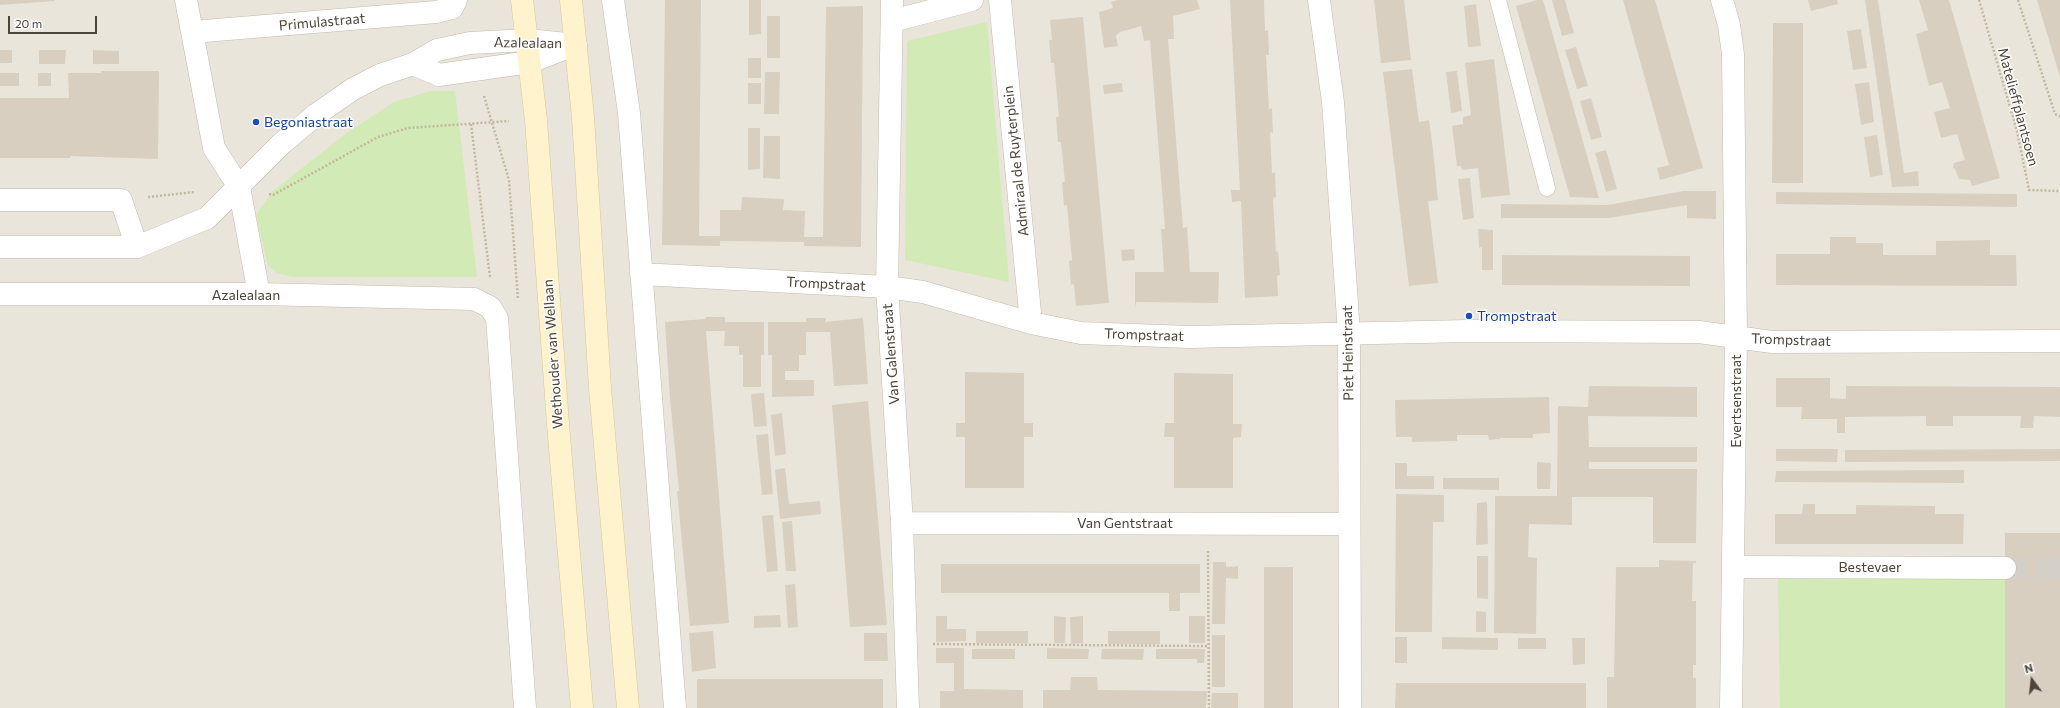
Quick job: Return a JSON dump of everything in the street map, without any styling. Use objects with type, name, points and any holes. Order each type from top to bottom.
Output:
[{"type":"main road","name":"Wethouder van Wellaan","points":[[522,0],[528,40],[536,120],[557,416],[582,708]]},
{"type":"main road","points":[[571,0],[583,116],[600,388],[628,708]]},
{"type":"street","points":[[186,0],[214,148],[239,188],[260,294]]},
{"type":"street","points":[[612,0],[629,113],[675,708]]},
{"type":"street","name":"Van Galenstraat","points":[[892,0],[887,287],[902,523],[908,708]]},
{"type":"street","points":[[892,21],[972,0]]},
{"type":"street","name":"Admiraal de Ruyterplein","points":[[1000,0],[1031,323]]},
{"type":"street","name":"Piet Heinstraat","points":[[1319,0],[1333,102],[1349,333],[1348,524],[1350,708]]},
{"type":"street","name":"Evertsenstraat","points":[[1722,0],[1729,25],[1733,54],[1736,337],[1735,567],[1731,708]]},
{"type":"street","name":"Primulastraat","points":[[192,32],[436,12],[454,4]]},
{"type":"street","name":"Azalealaan","points":[[0,247],[137,247],[207,218],[239,188],[281,144],[323,110],[353,89],[380,75],[413,64],[437,50],[470,43],[528,40],[576,44]]},
{"type":"street","name":"Azalealaan","points":[[413,64],[439,75],[530,62],[576,44]]},
{"type":"street","points":[[0,200],[121,200],[137,247]]},
{"type":"street","name":"Trompstraat","points":[[641,274],[887,287],[923,292],[1031,323],[1081,333],[1189,337],[1469,331],[1699,332],[1772,342],[2060,342]]},
{"type":"street","name":"Azalealaan","points":[[0,294],[260,294],[474,299],[490,306]]},
{"type":"street","points":[[490,306],[496,318],[525,708]]},
{"type":"street","name":"Van Gentstraat","points":[[902,523],[1348,524]]},
{"type":"street","name":"Bestevaer","points":[[1735,567],[2005,568]]},
{"type":"lane","points":[[1498,0],[1547,188]]},
{"type":"path","name":"Matelieffplantsoen","points":[[1979,0],[2016,131],[2029,190],[2060,191]]},
{"type":"path","points":[[2018,0],[2055,114],[2060,116]]},
{"type":"path","points":[[239,188],[273,195],[378,137],[408,128],[490,122]]},
{"type":"path","points":[[471,124],[491,286],[490,306]]},
{"type":"path","points":[[121,200],[200,192]]},
{"type":"path","points":[[1207,523],[1209,708]]},
{"type":"path","points":[[906,644],[1208,646]]},
{"type":"shaded area","points":[[0,0],[2060,0],[2060,708],[0,708]]},
{"type":"green space","points":[[987,22],[1009,282],[905,260],[907,41]]},
{"type":"green space","points":[[430,91],[455,91],[477,277],[293,277],[277,273],[268,266],[256,215],[273,191],[344,135],[394,102]]},
{"type":"green space","points":[[2008,578],[2006,708],[1780,708],[1778,579]]},
{"type":"building","points":[[0,0],[55,0],[55,1],[0,5]]},
{"type":"building","points":[[665,0],[701,0],[699,236],[720,236],[720,210],[741,210],[742,197],[784,199],[783,210],[805,211],[804,237],[823,237],[826,7],[863,6],[861,247],[804,246],[804,242],[720,241],[720,246],[662,245]]},
{"type":"building","points":[[749,0],[761,0],[761,34],[749,35]]},
{"type":"building","points":[[1117,0],[1197,0],[1200,9],[1173,16],[1174,39],[1168,39],[1183,228],[1187,227],[1190,272],[1219,272],[1218,303],[1136,302],[1135,308],[1135,272],[1164,272],[1161,229],[1165,229],[1150,40],[1144,41],[1141,26],[1120,32],[1116,36],[1118,46],[1104,48],[1099,12],[1113,8],[1111,2]]},
{"type":"building","points":[[1230,0],[1264,0],[1265,31],[1268,30],[1269,55],[1266,55],[1269,109],[1272,108],[1273,133],[1270,132],[1272,173],[1275,173],[1276,197],[1273,198],[1276,252],[1278,251],[1280,275],[1277,276],[1278,296],[1245,298],[1241,201],[1232,202],[1231,190],[1240,190]]},
{"type":"building","points":[[1374,0],[1404,0],[1411,60],[1381,63]]},
{"type":"building","points":[[1537,0],[1543,0],[1599,198],[1570,197],[1516,6]]},
{"type":"building","points":[[1552,0],[1565,0],[1574,33],[1562,36]]},
{"type":"building","points":[[1623,0],[1655,0],[1703,168],[1660,180],[1657,168],[1669,165]]},
{"type":"building","points":[[1808,0],[1837,0],[1838,4],[1811,11]]},
{"type":"building","points":[[1865,0],[1878,0],[1904,173],[1918,171],[1919,186],[1892,187]]},
{"type":"building","points":[[1919,0],[1949,0],[2000,178],[1972,186],[1970,180],[1959,179],[1955,169],[1953,168],[1954,163],[1965,160],[1957,134],[1941,138],[1934,112],[1950,108],[1942,82],[1929,86],[1916,34],[1928,30]]},
{"type":"building","points":[[2037,0],[2060,0],[2060,77]]},
{"type":"building","points":[[1476,4],[1481,46],[1468,47],[1464,6]]},
{"type":"building","points":[[767,16],[780,16],[780,58],[767,58]]},
{"type":"building","points":[[1083,17],[1109,303],[1076,306],[1074,284],[1071,285],[1069,261],[1072,260],[1067,205],[1064,206],[1062,182],[1065,182],[1061,142],[1058,142],[1056,117],[1059,117],[1054,63],[1051,63],[1049,40],[1052,40],[1050,20]]},
{"type":"building","points":[[1773,23],[1803,23],[1803,183],[1772,183]]},
{"type":"building","points":[[1861,29],[1867,68],[1853,70],[1847,31]]},
{"type":"building","points":[[1576,47],[1588,86],[1577,89],[1565,50]]},
{"type":"building","points":[[0,50],[12,50],[12,63],[0,63]]},
{"type":"building","points":[[39,50],[66,50],[65,64],[39,64]]},
{"type":"building","points":[[93,50],[119,51],[119,64],[93,64]]},
{"type":"building","points":[[748,58],[761,58],[761,78],[748,78]]},
{"type":"building","points":[[1494,59],[1510,195],[1481,198],[1478,168],[1462,170],[1461,166],[1457,166],[1452,126],[1463,124],[1463,117],[1471,115],[1465,63]]},
{"type":"building","points":[[1412,69],[1419,122],[1429,120],[1433,149],[1438,200],[1428,201],[1438,283],[1409,286],[1383,72]]},
{"type":"building","points":[[101,71],[159,71],[158,159],[70,156],[70,158],[0,158],[0,98],[69,98],[68,73],[101,73]]},
{"type":"building","points":[[1457,71],[1462,111],[1451,113],[1446,72]]},
{"type":"building","points":[[765,72],[780,72],[779,114],[764,114]]},
{"type":"building","points":[[0,73],[19,73],[19,86],[0,86]]},
{"type":"building","points":[[38,73],[51,73],[51,86],[38,86]]},
{"type":"building","points":[[1869,82],[1874,122],[1861,125],[1855,84]]},
{"type":"building","points":[[748,83],[761,83],[761,104],[748,104]]},
{"type":"building","points":[[1122,83],[1123,92],[1104,94],[1103,85]]},
{"type":"building","points":[[1591,98],[1602,137],[1591,140],[1580,101]]},
{"type":"building","points":[[748,128],[760,128],[760,169],[748,170]]},
{"type":"building","points":[[1877,135],[1883,175],[1870,177],[1864,137]]},
{"type":"building","points":[[764,136],[780,136],[780,179],[763,178]]},
{"type":"building","points":[[1606,150],[1617,189],[1606,192],[1595,153]]},
{"type":"building","points":[[1470,178],[1474,218],[1463,220],[1458,179]]},
{"type":"building","points":[[1683,191],[1716,191],[1716,219],[1687,218],[1687,205],[1609,218],[1501,218],[1501,204],[1608,205]]},
{"type":"building","points":[[1776,192],[2017,194],[2017,207],[1776,204]]},
{"type":"building","points":[[1478,229],[1493,230],[1493,270],[1482,270],[1482,247],[1479,248]]},
{"type":"building","points":[[1830,237],[1856,237],[1856,243],[1883,243],[1883,255],[1936,255],[1936,241],[1990,240],[1990,255],[2016,255],[2017,286],[1776,285],[1776,254],[1830,254]]},
{"type":"building","points":[[1134,249],[1135,260],[1122,261],[1121,250]]},
{"type":"building","points":[[1502,255],[1690,256],[1690,286],[1502,285]]},
{"type":"building","points":[[706,317],[725,317],[725,322],[764,322],[764,355],[761,355],[761,387],[743,387],[743,355],[739,355],[739,346],[724,346],[725,331],[706,331],[729,623],[690,626],[677,491],[679,491],[670,399],[665,322],[705,319]]},
{"type":"building","points":[[806,318],[826,318],[825,322],[863,318],[868,384],[834,386],[830,332],[806,332],[806,355],[799,355],[799,371],[785,371],[785,380],[814,380],[814,396],[772,397],[772,355],[768,355],[768,322],[806,322]]},
{"type":"building","points":[[965,372],[1024,373],[1024,423],[1033,423],[1033,437],[1024,437],[1024,488],[965,488],[965,437],[956,437],[956,423],[965,423]]},
{"type":"building","points":[[1174,373],[1233,374],[1233,424],[1242,424],[1241,437],[1233,438],[1233,488],[1174,488],[1174,437],[1164,437],[1165,423],[1174,423]]},
{"type":"building","points":[[1776,378],[1830,378],[1830,398],[1846,399],[1846,386],[2060,387],[2060,417],[2034,416],[2033,428],[2020,428],[2021,416],[1953,416],[1953,426],[1926,426],[1926,416],[1845,417],[1845,433],[1837,433],[1837,419],[1801,419],[1802,407],[1776,407]]},
{"type":"building","points":[[1589,386],[1697,387],[1697,417],[1588,416],[1589,447],[1697,447],[1697,462],[1589,462],[1589,469],[1697,469],[1696,543],[1653,543],[1653,497],[1572,497],[1572,525],[1529,524],[1528,557],[1537,558],[1536,634],[1494,633],[1495,496],[1557,496],[1558,406],[1588,407]]},
{"type":"building","points":[[764,393],[767,426],[754,427],[751,394]]},
{"type":"building","points":[[1549,397],[1550,433],[1533,434],[1533,438],[1500,438],[1489,440],[1488,435],[1457,435],[1457,441],[1412,442],[1412,437],[1396,437],[1395,400]]},
{"type":"building","points":[[868,401],[887,625],[850,627],[832,405]]},
{"type":"building","points":[[782,413],[786,454],[775,456],[771,415]]},
{"type":"building","points":[[768,434],[773,494],[762,495],[756,435]]},
{"type":"building","points":[[1776,449],[1838,449],[1837,462],[1776,461]]},
{"type":"building","points":[[2060,449],[2060,461],[1845,462],[1845,450]]},
{"type":"building","points":[[1537,462],[1551,463],[1550,489],[1537,489]]},
{"type":"building","points":[[1395,463],[1407,463],[1407,476],[1434,476],[1434,489],[1395,489]]},
{"type":"building","points":[[785,468],[789,504],[820,501],[821,514],[780,519],[775,470]]},
{"type":"building","points":[[1964,470],[1964,483],[1775,482],[1776,471]]},
{"type":"building","points":[[1443,478],[1499,478],[1499,490],[1443,489]]},
{"type":"building","points":[[1396,494],[1444,495],[1444,522],[1433,522],[1432,632],[1395,632]]},
{"type":"building","points":[[1487,502],[1488,544],[1476,545],[1477,503]]},
{"type":"building","points":[[1803,504],[1815,504],[1815,514],[1856,514],[1856,505],[1935,506],[1935,514],[1964,514],[1963,544],[1775,544],[1775,514],[1802,514]]},
{"type":"building","points":[[773,515],[778,571],[767,572],[762,516]]},
{"type":"building","points":[[792,521],[796,571],[786,571],[782,522]]},
{"type":"building","points":[[2005,533],[2060,533],[2060,708],[2005,708]]},
{"type":"building","points":[[1477,556],[1488,556],[1488,599],[1477,598]]},
{"type":"building","points":[[1659,560],[1696,561],[1696,563],[1693,563],[1692,601],[1696,601],[1696,665],[1693,665],[1693,678],[1696,678],[1696,708],[1607,708],[1607,677],[1614,677],[1616,567],[1659,567]]},
{"type":"building","points":[[1213,562],[1226,562],[1226,567],[1238,566],[1238,579],[1226,578],[1225,624],[1212,624]]},
{"type":"building","points":[[941,564],[1200,564],[1200,593],[1180,593],[1180,611],[1169,611],[1169,593],[941,593]]},
{"type":"building","points":[[1264,567],[1293,567],[1293,708],[1264,708]]},
{"type":"building","points":[[795,584],[798,627],[788,628],[785,585]]},
{"type":"building","points":[[1476,611],[1486,612],[1486,632],[1476,632]]},
{"type":"building","points":[[780,615],[781,627],[754,628],[754,616]]},
{"type":"building","points":[[936,616],[947,616],[947,629],[966,629],[966,641],[936,642]]},
{"type":"building","points":[[1054,616],[1066,617],[1065,643],[1054,643]]},
{"type":"building","points":[[1083,616],[1083,643],[1071,644],[1070,617]]},
{"type":"building","points":[[1189,616],[1205,616],[1205,643],[1189,643]]},
{"type":"building","points":[[713,631],[716,668],[692,672],[689,633]]},
{"type":"building","points":[[976,631],[1028,631],[1028,643],[976,643]]},
{"type":"building","points":[[1108,631],[1160,631],[1160,644],[1108,644]]},
{"type":"building","points":[[864,633],[887,633],[888,661],[864,661]]},
{"type":"building","points":[[1212,635],[1225,635],[1225,687],[1212,687]]},
{"type":"building","points":[[1395,637],[1407,637],[1407,663],[1395,663]]},
{"type":"building","points":[[1442,637],[1498,638],[1498,650],[1442,649]]},
{"type":"building","points":[[1518,638],[1546,638],[1546,649],[1518,649]]},
{"type":"building","points":[[1572,638],[1585,638],[1585,664],[1573,665]]},
{"type":"building","points":[[936,648],[964,648],[964,689],[1023,690],[1023,708],[940,708],[940,691],[954,691],[954,663],[936,663]]},
{"type":"building","points":[[1047,648],[1089,649],[1088,659],[1047,659]]},
{"type":"building","points":[[972,649],[1015,649],[1015,659],[972,659]]},
{"type":"building","points":[[1102,649],[1144,649],[1143,660],[1101,659]]},
{"type":"building","points":[[1156,649],[1205,649],[1204,663],[1197,663],[1197,659],[1156,659]]},
{"type":"building","points":[[1071,677],[1097,677],[1098,690],[1207,691],[1206,708],[1043,708],[1043,690],[1070,690]]},
{"type":"building","points":[[697,679],[883,679],[883,708],[697,708]]},
{"type":"building","points":[[1396,683],[1586,683],[1586,708],[1395,708]]},
{"type":"building","points":[[1212,693],[1238,693],[1238,708],[1211,708]]},
{"type":"tunnel","points":[[2005,568],[2060,568]]},
{"type":"place","name":"Begoniastraat","points":[[256,122]]},
{"type":"place","name":"Trompstraat","points":[[1469,316]]}]
